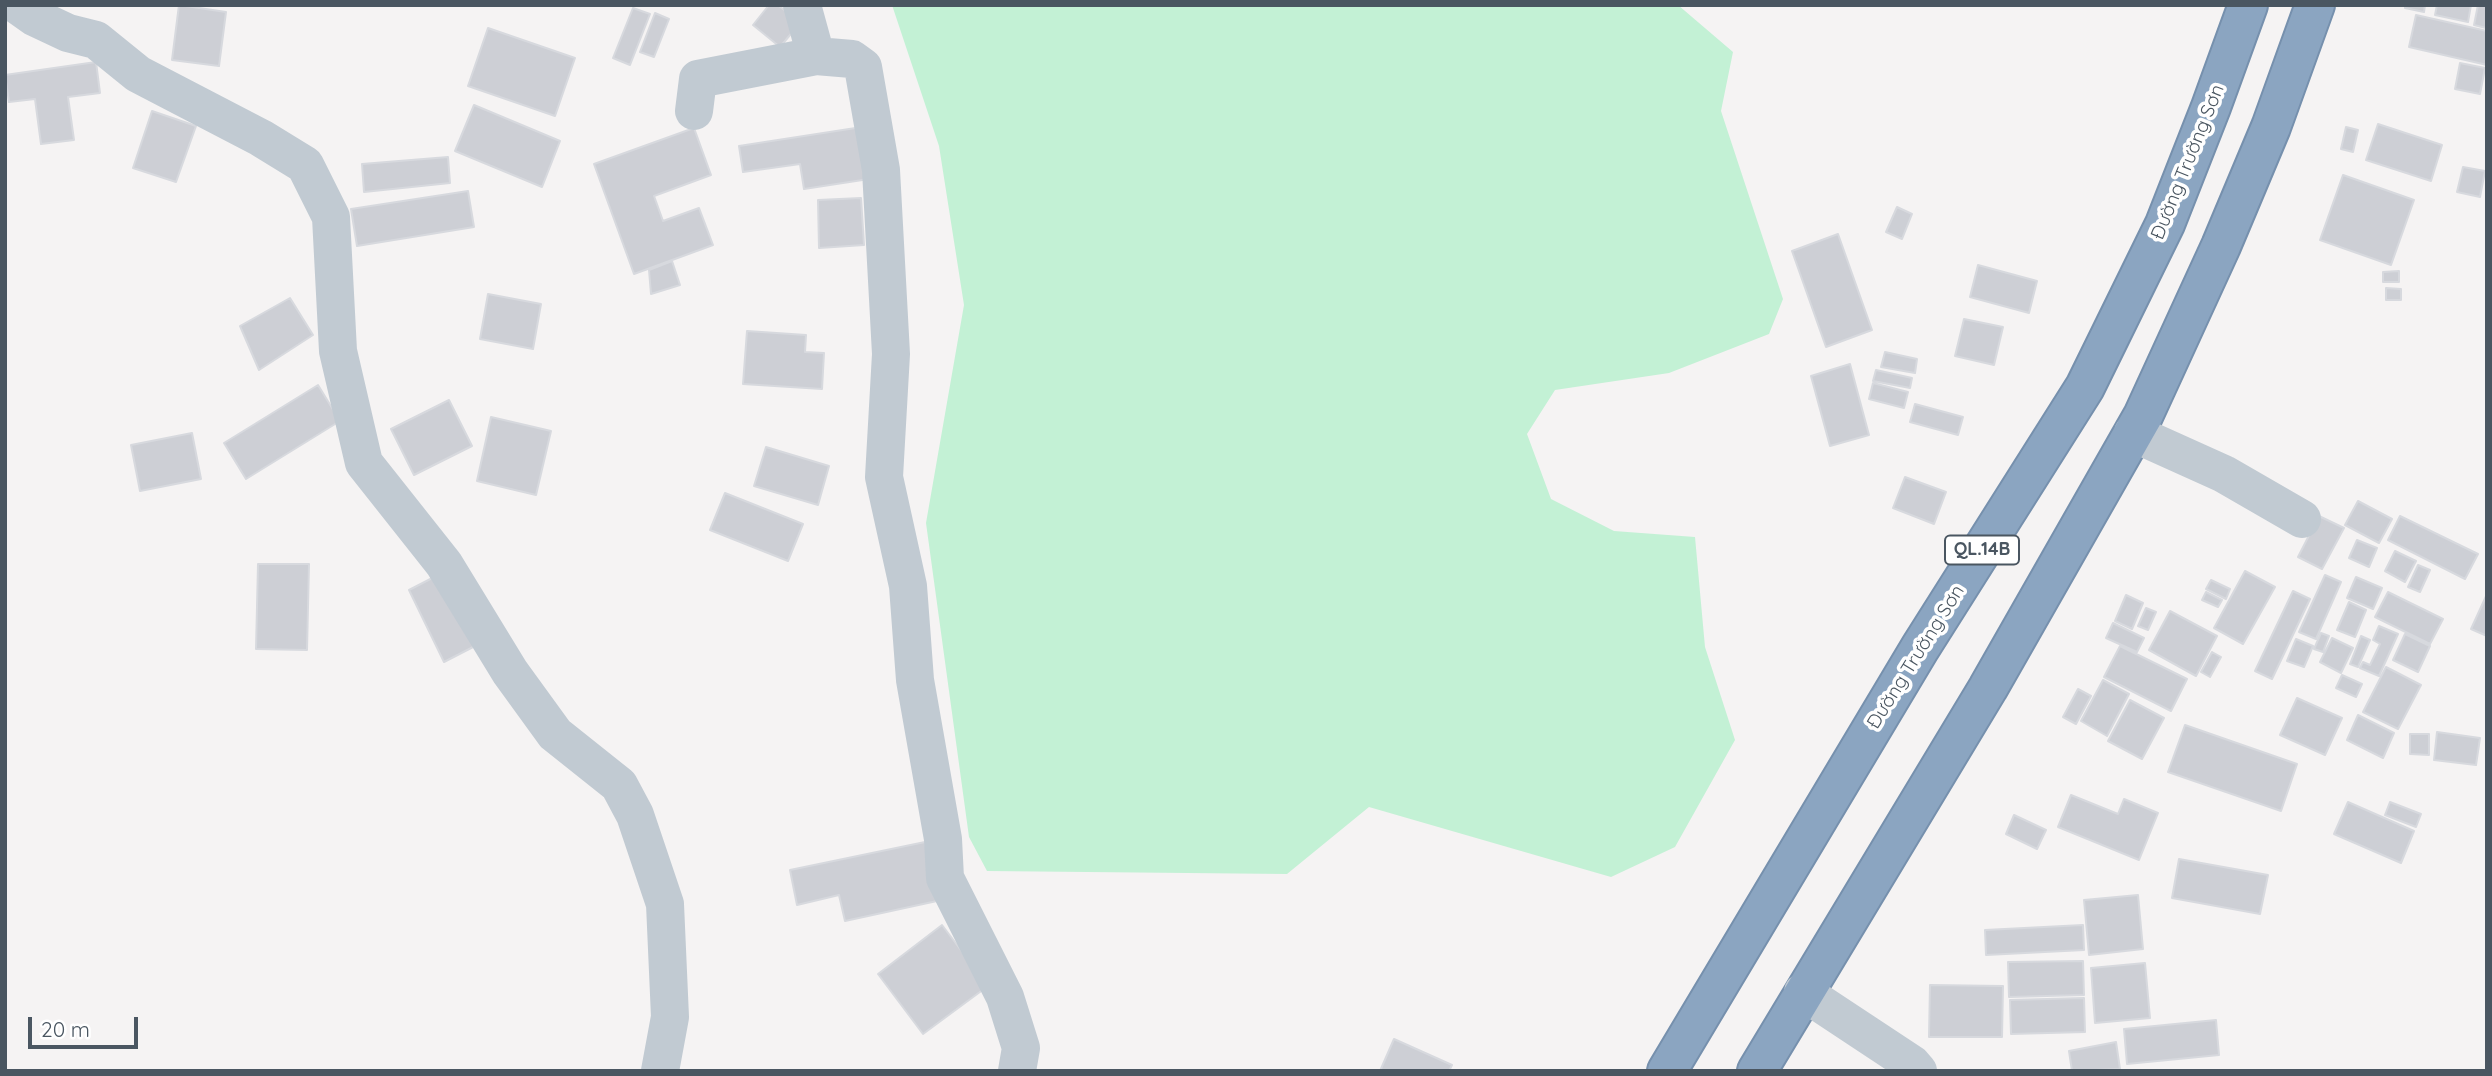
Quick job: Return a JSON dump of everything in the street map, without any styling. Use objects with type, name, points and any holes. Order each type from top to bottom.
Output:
[{"type":"highway","name":"Đường Trường Sơn","points":[[1667,1071],[1920,648],[2085,387],[2165,224],[2248,5]]},
{"type":"highway","points":[[1757,1071],[1988,688],[2143,416],[2226,234],[2271,127],[2315,5]]},
{"type":"street","points":[[17,5],[33,17],[68,33],[96,40],[138,74],[261,138],[305,165],[331,217],[338,351],[364,463],[444,564],[510,672],[555,734],[619,785],[635,815],[665,904],[670,1017],[660,1071]]},
{"type":"street","points":[[802,5],[816,56]]},
{"type":"street","points":[[694,111],[698,79],[816,56],[852,59],[863,67],[881,170],[891,354],[884,477],[908,586],[915,680],[943,839],[945,878],[1006,997],[1021,1048],[1017,1071]]},
{"type":"street","points":[[2133,433],[2224,474],[2302,519]]},
{"type":"street","points":[[1803,992],[1912,1064],[1918,1071]]},
{"type":"green space","points":[[892,5],[1678,5],[1733,52],[1721,111],[1783,299],[1769,334],[1669,373],[1555,390],[1527,434],[1551,499],[1614,531],[1695,537],[1705,647],[1735,740],[1675,847],[1611,877],[1369,807],[1287,874],[987,871],[969,837],[926,523],[964,305],[939,146]]},
{"type":"building","points":[[179,5],[226,12],[219,66],[172,60]]},
{"type":"building","points":[[769,5],[778,5],[800,23],[780,47],[753,25]]},
{"type":"building","points":[[2405,5],[2425,5],[2424,12],[2405,8]]},
{"type":"building","points":[[2437,5],[2471,5],[2468,22],[2435,15]]},
{"type":"building","points":[[2478,5],[2487,5],[2486,28],[2474,25]]},
{"type":"building","points":[[633,8],[650,14],[630,65],[613,58]]},
{"type":"building","points":[[655,13],[669,19],[654,57],[640,52]]},
{"type":"building","points":[[2416,15],[2487,31],[2487,65],[2409,47]]},
{"type":"building","points":[[488,28],[575,58],[555,116],[468,86]]},
{"type":"building","points":[[96,62],[100,93],[68,97],[74,140],[41,144],[35,99],[9,102],[5,75]]},
{"type":"building","points":[[2460,63],[2485,68],[2480,94],[2455,89]]},
{"type":"building","points":[[474,105],[560,141],[542,187],[455,151]]},
{"type":"building","points":[[152,111],[196,126],[176,182],[133,168]]},
{"type":"building","points":[[2378,124],[2442,145],[2431,181],[2366,160]]},
{"type":"building","points":[[862,127],[869,179],[804,189],[800,164],[743,172],[739,146]]},
{"type":"building","points":[[2346,127],[2358,130],[2353,152],[2341,149]]},
{"type":"building","points":[[694,128],[711,175],[654,196],[663,221],[699,208],[713,245],[634,274],[594,164]]},
{"type":"building","points":[[448,157],[450,183],[364,192],[362,164]]},
{"type":"building","points":[[2463,167],[2485,171],[2480,197],[2457,192]]},
{"type":"building","points":[[2343,175],[2414,200],[2391,265],[2320,240]]},
{"type":"building","points":[[468,191],[474,227],[357,246],[351,209]]},
{"type":"building","points":[[861,198],[864,245],[819,248],[818,200]]},
{"type":"building","points":[[1897,207],[1912,214],[1902,239],[1886,232]]},
{"type":"building","points":[[1838,234],[1872,330],[1826,347],[1792,251]]},
{"type":"building","points":[[672,261],[680,285],[651,294],[649,270]]},
{"type":"building","points":[[1978,265],[2037,281],[2029,313],[1970,297]]},
{"type":"building","points":[[2399,271],[2399,282],[2383,282],[2383,272]]},
{"type":"building","points":[[2386,288],[2401,289],[2401,300],[2386,300]]},
{"type":"building","points":[[488,294],[541,304],[533,349],[480,339]]},
{"type":"building","points":[[290,298],[313,335],[259,370],[240,326]]},
{"type":"building","points":[[1964,319],[2003,327],[1994,365],[1955,356]]},
{"type":"building","points":[[747,331],[806,335],[805,352],[824,353],[822,389],[743,384]]},
{"type":"building","points":[[1885,352],[1917,359],[1915,373],[1881,367]]},
{"type":"building","points":[[1850,364],[1869,435],[1830,446],[1811,376]]},
{"type":"building","points":[[1876,370],[1912,378],[1910,388],[1873,381]]},
{"type":"building","points":[[1873,383],[1908,392],[1904,408],[1869,399]]},
{"type":"building","points":[[318,385],[340,421],[246,479],[224,443]]},
{"type":"building","points":[[449,400],[472,446],[414,475],[391,429]]},
{"type":"building","points":[[1915,404],[1963,417],[1958,435],[1910,422]]},
{"type":"building","points":[[491,417],[551,431],[536,495],[477,481]]},
{"type":"building","points":[[192,433],[201,479],[140,491],[131,445]]},
{"type":"building","points":[[766,447],[829,466],[818,505],[754,486]]},
{"type":"building","points":[[1905,477],[1946,492],[1934,524],[1893,508]]},
{"type":"building","points":[[725,493],[803,524],[788,561],[710,530]]},
{"type":"building","points":[[2358,501],[2392,519],[2379,543],[2345,525]]},
{"type":"building","points":[[2319,516],[2344,528],[2322,569],[2298,557]]},
{"type":"building","points":[[2400,516],[2478,554],[2465,579],[2388,540]]},
{"type":"building","points":[[2357,540],[2377,548],[2369,567],[2349,558]]},
{"type":"building","points":[[2395,551],[2416,561],[2405,582],[2385,571]]},
{"type":"building","points":[[258,564],[309,564],[307,650],[256,649]]},
{"type":"building","points":[[2418,565],[2430,570],[2420,592],[2408,587]]},
{"type":"building","points":[[2245,571],[2275,587],[2243,644],[2214,628]]},
{"type":"building","points":[[442,573],[477,645],[444,662],[409,590]]},
{"type":"building","points":[[2325,575],[2341,582],[2316,639],[2299,632]]},
{"type":"building","points":[[2356,577],[2382,588],[2373,609],[2347,598]]},
{"type":"building","points":[[2211,580],[2230,589],[2226,599],[2206,589]]},
{"type":"building","points":[[2293,591],[2310,599],[2272,679],[2255,671]]},
{"type":"building","points":[[2206,592],[2222,600],[2218,607],[2202,600]]},
{"type":"building","points":[[2388,592],[2443,619],[2430,644],[2375,617]]},
{"type":"building","points":[[2487,594],[2487,636],[2471,629]]},
{"type":"building","points":[[2126,595],[2143,603],[2132,629],[2115,621]]},
{"type":"building","points":[[2349,602],[2366,610],[2355,637],[2337,630]]},
{"type":"building","points":[[2146,608],[2156,612],[2148,630],[2138,626]]},
{"type":"building","points":[[2170,611],[2217,636],[2196,676],[2149,650]]},
{"type":"building","points":[[2113,623],[2144,638],[2137,652],[2106,638]]},
{"type":"building","points":[[2379,626],[2398,634],[2379,676],[2360,668],[2363,662],[2370,665],[2380,644],[2373,640]]},
{"type":"building","points":[[2321,633],[2329,636],[2323,652],[2314,649]]},
{"type":"building","points":[[2405,634],[2430,646],[2418,672],[2393,660]]},
{"type":"building","points":[[2361,636],[2370,640],[2358,667],[2350,664]]},
{"type":"building","points":[[2332,638],[2353,648],[2341,673],[2320,662]]},
{"type":"building","points":[[2296,639],[2313,646],[2304,667],[2287,661]]},
{"type":"building","points":[[2120,646],[2187,679],[2171,711],[2104,677]]},
{"type":"building","points":[[2212,652],[2221,657],[2210,677],[2201,672]]},
{"type":"building","points":[[2386,667],[2421,685],[2398,729],[2363,712]]},
{"type":"building","points":[[2342,675],[2362,684],[2356,697],[2336,688]]},
{"type":"building","points":[[2103,680],[2129,694],[2107,736],[2081,721]]},
{"type":"building","points":[[2078,689],[2091,696],[2076,724],[2063,717]]},
{"type":"building","points":[[2297,698],[2342,718],[2325,755],[2280,735]]},
{"type":"building","points":[[2130,700],[2164,718],[2142,759],[2108,741]]},
{"type":"building","points":[[2358,715],[2394,733],[2383,758],[2347,740]]},
{"type":"building","points":[[2185,725],[2297,764],[2281,811],[2168,772]]},
{"type":"building","points":[[2437,732],[2480,738],[2476,765],[2434,760]]},
{"type":"building","points":[[2410,734],[2429,734],[2429,755],[2410,754]]},
{"type":"building","points":[[2071,795],[2118,814],[2124,799],[2158,813],[2139,860],[2058,827]]},
{"type":"building","points":[[2348,802],[2414,831],[2401,863],[2334,834]]},
{"type":"building","points":[[2390,802],[2421,814],[2416,827],[2385,815]]},
{"type":"building","points":[[2014,815],[2046,830],[2037,849],[2006,834]]},
{"type":"building","points":[[925,842],[937,901],[845,921],[839,895],[797,905],[790,870]]},
{"type":"building","points":[[2179,859],[2268,875],[2260,914],[2172,898]]},
{"type":"building","points":[[2138,895],[2143,949],[2089,955],[2084,900]]},
{"type":"building","points":[[942,925],[988,986],[923,1034],[878,974]]},
{"type":"building","points":[[2083,925],[2084,950],[1986,955],[1985,930]]},
{"type":"building","points":[[2083,961],[2084,995],[2009,997],[2008,962]]},
{"type":"building","points":[[2145,963],[2150,1018],[2095,1023],[2091,968]]},
{"type":"building","points":[[1930,985],[2003,986],[2002,1037],[1929,1037]]},
{"type":"building","points":[[2084,998],[2085,1032],[2011,1034],[2010,1000]]},
{"type":"building","points":[[2216,1020],[2219,1055],[2127,1064],[2124,1029]]},
{"type":"building","points":[[1394,1039],[1452,1065],[1449,1071],[1380,1071]]},
{"type":"building","points":[[2116,1042],[2120,1069],[2072,1071],[2069,1051]]}]
